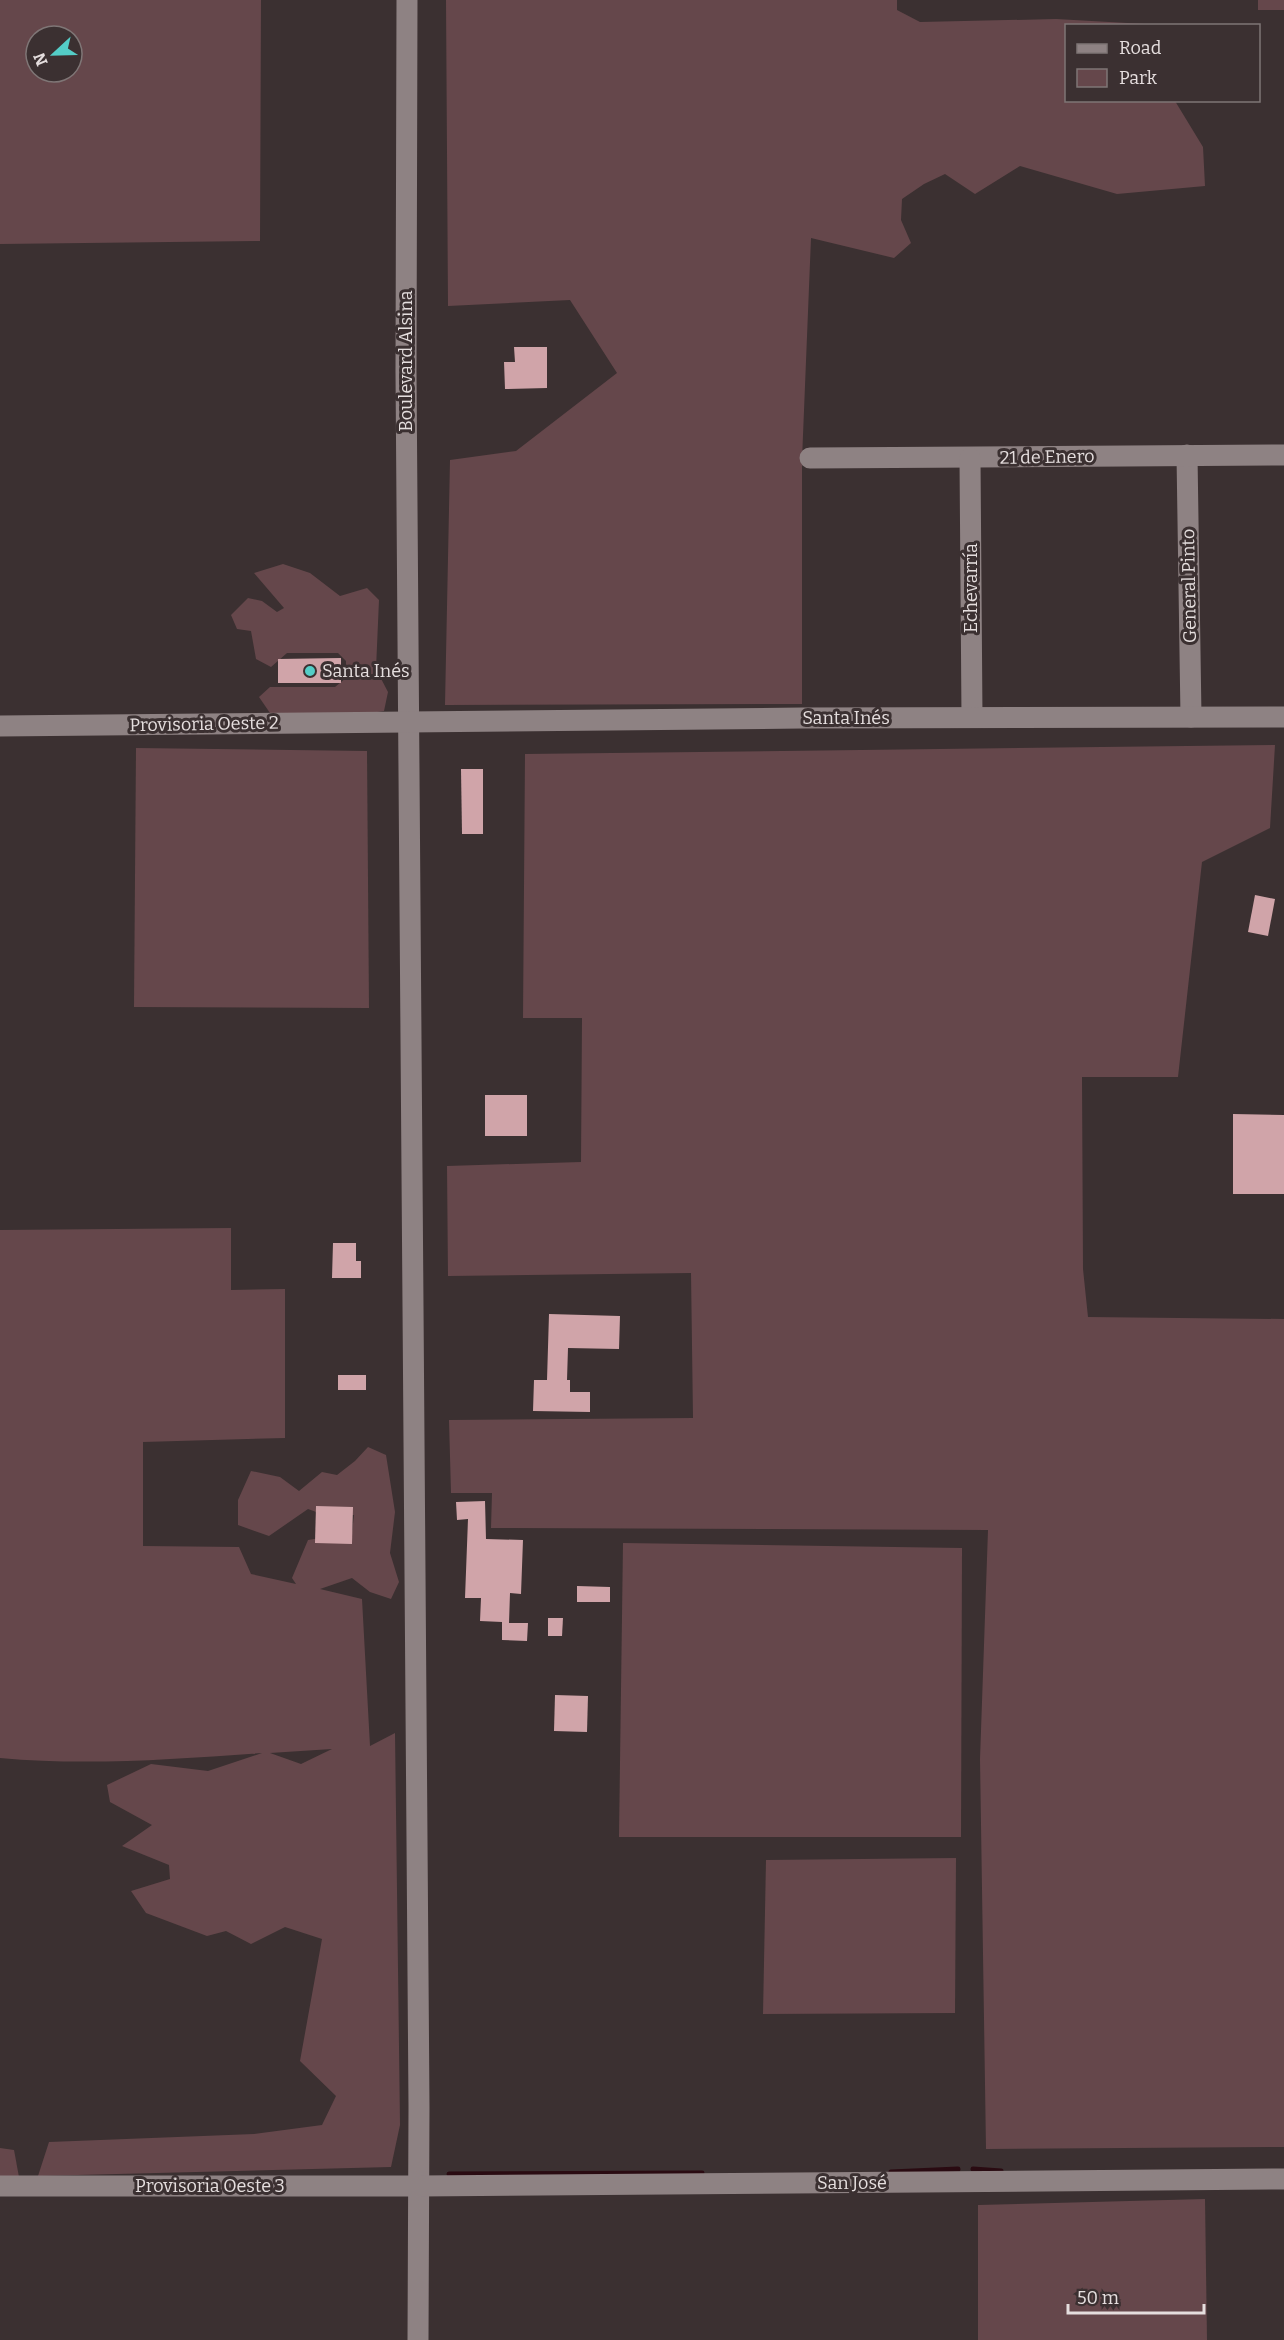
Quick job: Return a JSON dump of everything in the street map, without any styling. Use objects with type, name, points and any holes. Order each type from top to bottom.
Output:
[{"type":"street","name":"Boulevard Alsina","points":[[407,0],[406,372],[420,2186],[418,2340]]},
{"type":"street","name":"21 de Enero","points":[[810,459],[1284,454]]},
{"type":"street","name":"General Pinto","points":[[1188,455],[1191,717]]},
{"type":"street","name":"Echevarría","points":[[970,458],[972,717]]},
{"type":"street","name":"Santa Inés","points":[[408,722],[1284,717]]},
{"type":"street","name":"Provisoria Oeste 2","points":[[0,726],[408,722]]},
{"type":"street","name":"San José","points":[[420,2186],[1284,2180]]},
{"type":"street","name":"Provisoria Oeste 3","points":[[0,2186],[420,2186]]},
{"type":"green space","points":[[0,0],[261,0],[260,241],[0,244]]},
{"type":"green space","points":[[446,0],[897,0],[897,10],[920,22],[1056,19],[1145,24],[1065,24],[1065,102],[1176,102],[1203,147],[1205,186],[1117,194],[1020,166],[975,194],[945,174],[924,184],[902,199],[901,220],[911,243],[894,258],[811,238],[802,460],[802,704],[445,705],[450,460],[516,451],[617,373],[570,300],[448,306]]},
{"type":"green space","points":[[1258,0],[1284,0],[1284,10],[1258,10]]},
{"type":"green space","points":[[283,564],[310,573],[340,596],[367,588],[379,600],[376,669],[388,692],[384,711],[358,715],[270,713],[259,697],[270,687],[335,687],[346,678],[346,661],[338,653],[287,653],[271,667],[256,659],[251,631],[237,629],[231,615],[248,598],[262,601],[277,612],[284,608],[254,573]]},
{"type":"green space","points":[[1275,745],[1270,828],[1202,862],[1178,1077],[1082,1077],[1083,1269],[1088,1317],[1284,1319],[1284,2147],[986,2149],[980,1759],[988,1530],[491,1528],[492,1493],[451,1493],[449,1420],[693,1418],[691,1273],[448,1276],[447,1166],[581,1162],[582,1018],[523,1018],[525,754]]},
{"type":"green space","points":[[136,748],[367,751],[369,1008],[134,1007]]},
{"type":"green space","points":[[231,1228],[231,1290],[285,1289],[285,1438],[143,1442],[143,1546],[239,1547],[251,1574],[296,1584],[292,1578],[308,1540],[352,1533],[354,1515],[319,1513],[308,1509],[269,1536],[238,1525],[238,1500],[251,1471],[280,1477],[299,1491],[322,1472],[337,1475],[368,1447],[386,1455],[395,1512],[390,1553],[399,1582],[391,1599],[370,1592],[352,1578],[320,1589],[362,1599],[370,1746],[395,1733],[400,2125],[391,2167],[38,2176],[49,2142],[254,2134],[322,2125],[336,2096],[300,2061],[322,1939],[285,1927],[251,1944],[226,1931],[207,1936],[146,1913],[131,1891],[170,1879],[169,1865],[122,1846],[152,1825],[110,1802],[107,1785],[151,1764],[208,1771],[262,1753],[98,1762],[0,1758],[0,1230]],"holes":[[[332,1749],[301,1764],[270,1753]]]},
{"type":"green space","points":[[623,1543],[962,1548],[961,1837],[619,1837]]},
{"type":"green space","points":[[956,1858],[955,2013],[763,2014],[766,1860]]},
{"type":"green space","points":[[0,2148],[14,2150],[19,2177],[0,2176]]},
{"type":"green space","points":[[1205,2199],[1207,2340],[978,2340],[978,2205]]},
{"type":"building","points":[[514,347],[547,347],[547,388],[505,389],[504,362],[515,362]]},
{"type":"building","name":"Santa Inés","points":[[341,658],[341,683],[278,683],[278,659]]},
{"type":"building","points":[[461,769],[483,769],[483,834],[462,834]]},
{"type":"building","points":[[1255,895],[1275,899],[1268,936],[1248,932]]},
{"type":"building","points":[[485,1095],[527,1095],[527,1136],[485,1136]]},
{"type":"building","points":[[1233,1114],[1284,1115],[1284,1194],[1233,1194]]},
{"type":"building","points":[[333,1243],[356,1243],[356,1261],[361,1261],[361,1278],[332,1278]]},
{"type":"building","points":[[549,1314],[620,1316],[619,1349],[568,1348],[567,1380],[570,1380],[570,1392],[590,1392],[590,1412],[533,1411],[534,1380],[547,1380]]},
{"type":"building","points":[[338,1375],[366,1375],[366,1390],[338,1390]]},
{"type":"building","points":[[485,1501],[486,1539],[523,1540],[521,1594],[510,1593],[509,1623],[528,1623],[527,1641],[502,1640],[502,1622],[480,1621],[481,1598],[465,1598],[468,1519],[457,1520],[456,1502]]},
{"type":"building","points":[[316,1506],[353,1507],[352,1544],[315,1543]]},
{"type":"building","points":[[577,1586],[610,1587],[610,1602],[577,1602]]},
{"type":"building","points":[[548,1618],[563,1618],[562,1636],[548,1636]]},
{"type":"building","points":[[555,1695],[588,1696],[587,1732],[554,1731]]},
{"type":"waterway","points":[[891,2172],[958,2169]]},
{"type":"waterway","points":[[973,2169],[1001,2171]]},
{"type":"waterway","points":[[449,2174],[702,2173]]},
{"type":"place","name":"Santa Inés","points":[[310,671]]}]
